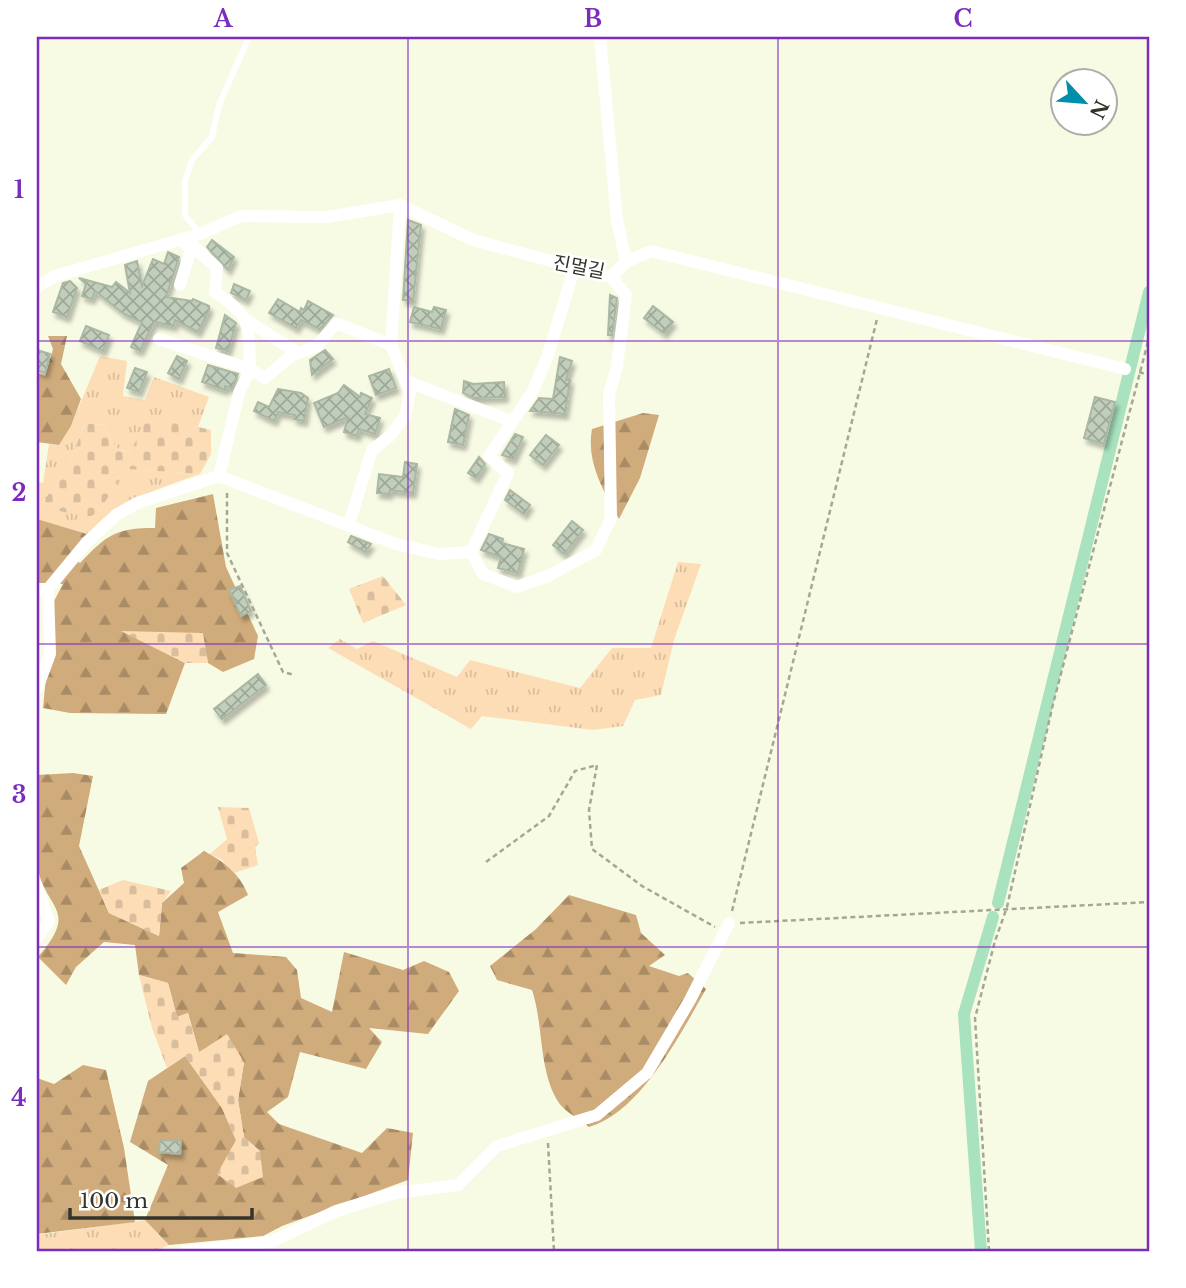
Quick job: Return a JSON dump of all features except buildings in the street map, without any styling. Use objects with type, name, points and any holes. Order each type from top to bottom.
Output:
[{"type":"street","points":[[600,37],[617,220],[626,262]]},
{"type":"street","points":[[37,287],[55,276],[154,245],[196,240],[241,216],[327,216],[400,205],[391,345],[410,392],[405,416],[390,436],[372,450],[349,524]]},
{"type":"street","name":"진멀길","points":[[400,205],[472,240],[574,269],[611,277],[626,262],[651,251],[1125,369]]},
{"type":"street","points":[[180,285],[196,240]]},
{"type":"street","points":[[196,240],[217,268],[215,292],[236,306],[248,321],[298,354]]},
{"type":"street","points":[[471,552],[508,473],[489,456],[533,391],[548,355],[574,269]]},
{"type":"street","points":[[471,552],[483,574],[517,587],[548,576],[596,550],[611,518],[609,395],[617,366],[626,295],[611,277]]},
{"type":"street","points":[[224,478],[239,393],[250,369],[248,321]]},
{"type":"street","points":[[159,339],[250,369],[265,377],[298,354],[317,346],[336,323],[391,345]]},
{"type":"street","points":[[406,381],[511,421]]},
{"type":"street","points":[[37,689],[50,654],[42,589],[86,543],[116,516],[137,503],[224,478],[396,544],[428,552],[471,552]]},
{"type":"street","points":[[37,887],[49,921],[37,938]]},
{"type":"street","points":[[186,1251],[271,1242],[336,1211],[396,1192],[458,1185],[496,1146],[597,1115],[647,1073],[690,1000],[727,928]]},
{"type":"lane","points":[[196,240],[185,215],[185,181],[192,160],[212,136],[219,105],[249,37]]},
{"type":"path","points":[[727,928],[880,308]]},
{"type":"path","points":[[989,1251],[975,1018],[995,941],[1007,907],[1054,704],[1149,338]]},
{"type":"path","points":[[1140,373],[1149,375]]},
{"type":"path","points":[[224,478],[227,553],[283,672],[295,675]]},
{"type":"path","points":[[486,862],[549,816],[575,771],[597,765],[589,810],[592,849],[642,886],[727,928],[1007,907],[1149,902]]},
{"type":"path","points":[[547,1130],[554,1251]]},
{"type":"green space","points":[[48,336],[67,336],[61,364],[81,399],[71,426],[59,445],[37,442],[37,373],[45,376],[53,349]]},
{"type":"green space","points":[[100,356],[127,361],[123,396],[145,400],[154,377],[209,397],[198,427],[173,421],[131,453],[116,448],[104,425],[85,423],[71,459],[40,507],[82,513],[99,512],[125,469],[200,474],[140,498],[114,513],[87,534],[37,519],[37,482],[43,483],[49,444],[59,445],[71,426]]},
{"type":"green space","points":[[643,413],[659,415],[640,478],[619,519],[594,464],[591,453],[592,429]]},
{"type":"green space","points":[[173,421],[211,430],[211,454],[200,474],[125,469],[99,512],[89,517],[40,507],[71,459],[85,423],[104,425],[116,448],[130,453],[145,423]]},
{"type":"green space","points":[[213,494],[226,567],[258,636],[254,659],[223,672],[208,663],[202,634],[124,632],[185,663],[166,714],[70,713],[43,708],[53,603],[63,584],[37,583],[37,519],[87,534],[70,556],[80,563],[113,535],[130,530],[155,528],[156,508]]},
{"type":"green space","points":[[678,562],[701,564],[674,640],[661,695],[635,700],[623,726],[593,730],[482,716],[471,729],[328,648],[340,639],[357,649],[373,641],[457,677],[470,660],[580,688],[612,648],[651,648]]},
{"type":"green space","points":[[383,576],[406,605],[363,623],[349,589]]},
{"type":"green space","points":[[121,631],[203,633],[208,663],[185,663]]},
{"type":"green space","points":[[73,773],[93,776],[79,846],[109,913],[159,936],[162,903],[184,883],[181,868],[204,851],[230,869],[241,881],[248,895],[218,912],[233,953],[286,957],[297,970],[301,998],[332,1012],[344,952],[403,970],[424,961],[449,972],[459,991],[428,1034],[369,1028],[382,1042],[366,1069],[300,1052],[288,1097],[267,1112],[279,1124],[362,1153],[387,1128],[413,1133],[408,1180],[282,1226],[263,1236],[169,1245],[145,1220],[168,1165],[130,1142],[148,1081],[185,1056],[222,1108],[236,1140],[260,1151],[244,1137],[238,1100],[244,1062],[199,1052],[188,1013],[177,1017],[168,983],[139,975],[135,945],[104,942],[76,967],[66,985],[38,957],[51,941],[58,918],[37,864],[37,775]]},
{"type":"green space","points":[[218,807],[249,808],[259,843],[255,847],[258,865],[234,873],[221,859],[210,854],[227,839]]},
{"type":"green space","points":[[123,880],[171,891],[162,903],[159,936],[109,913],[99,890]]},
{"type":"green space","points":[[569,895],[636,915],[641,933],[665,955],[649,966],[679,976],[688,973],[706,989],[672,1048],[642,1088],[608,1119],[589,1127],[559,1103],[552,1090],[544,1063],[532,990],[497,980],[490,966],[536,929]]},
{"type":"green space","points":[[139,975],[168,983],[177,1017],[188,1013],[199,1052],[227,1034],[244,1062],[238,1100],[244,1137],[260,1151],[263,1177],[236,1188],[217,1174],[236,1140],[222,1108],[185,1056],[167,1068],[152,1028]]},
{"type":"green space","points":[[83,1065],[106,1070],[124,1148],[135,1222],[37,1234],[37,1078],[54,1084]]},
{"type":"green space","points":[[145,1220],[169,1245],[156,1251],[37,1251],[37,1235]]},
{"type":"waterway","points":[[998,903],[1149,292]]},
{"type":"waterway","points":[[981,1251],[964,1014],[993,917]]}]
